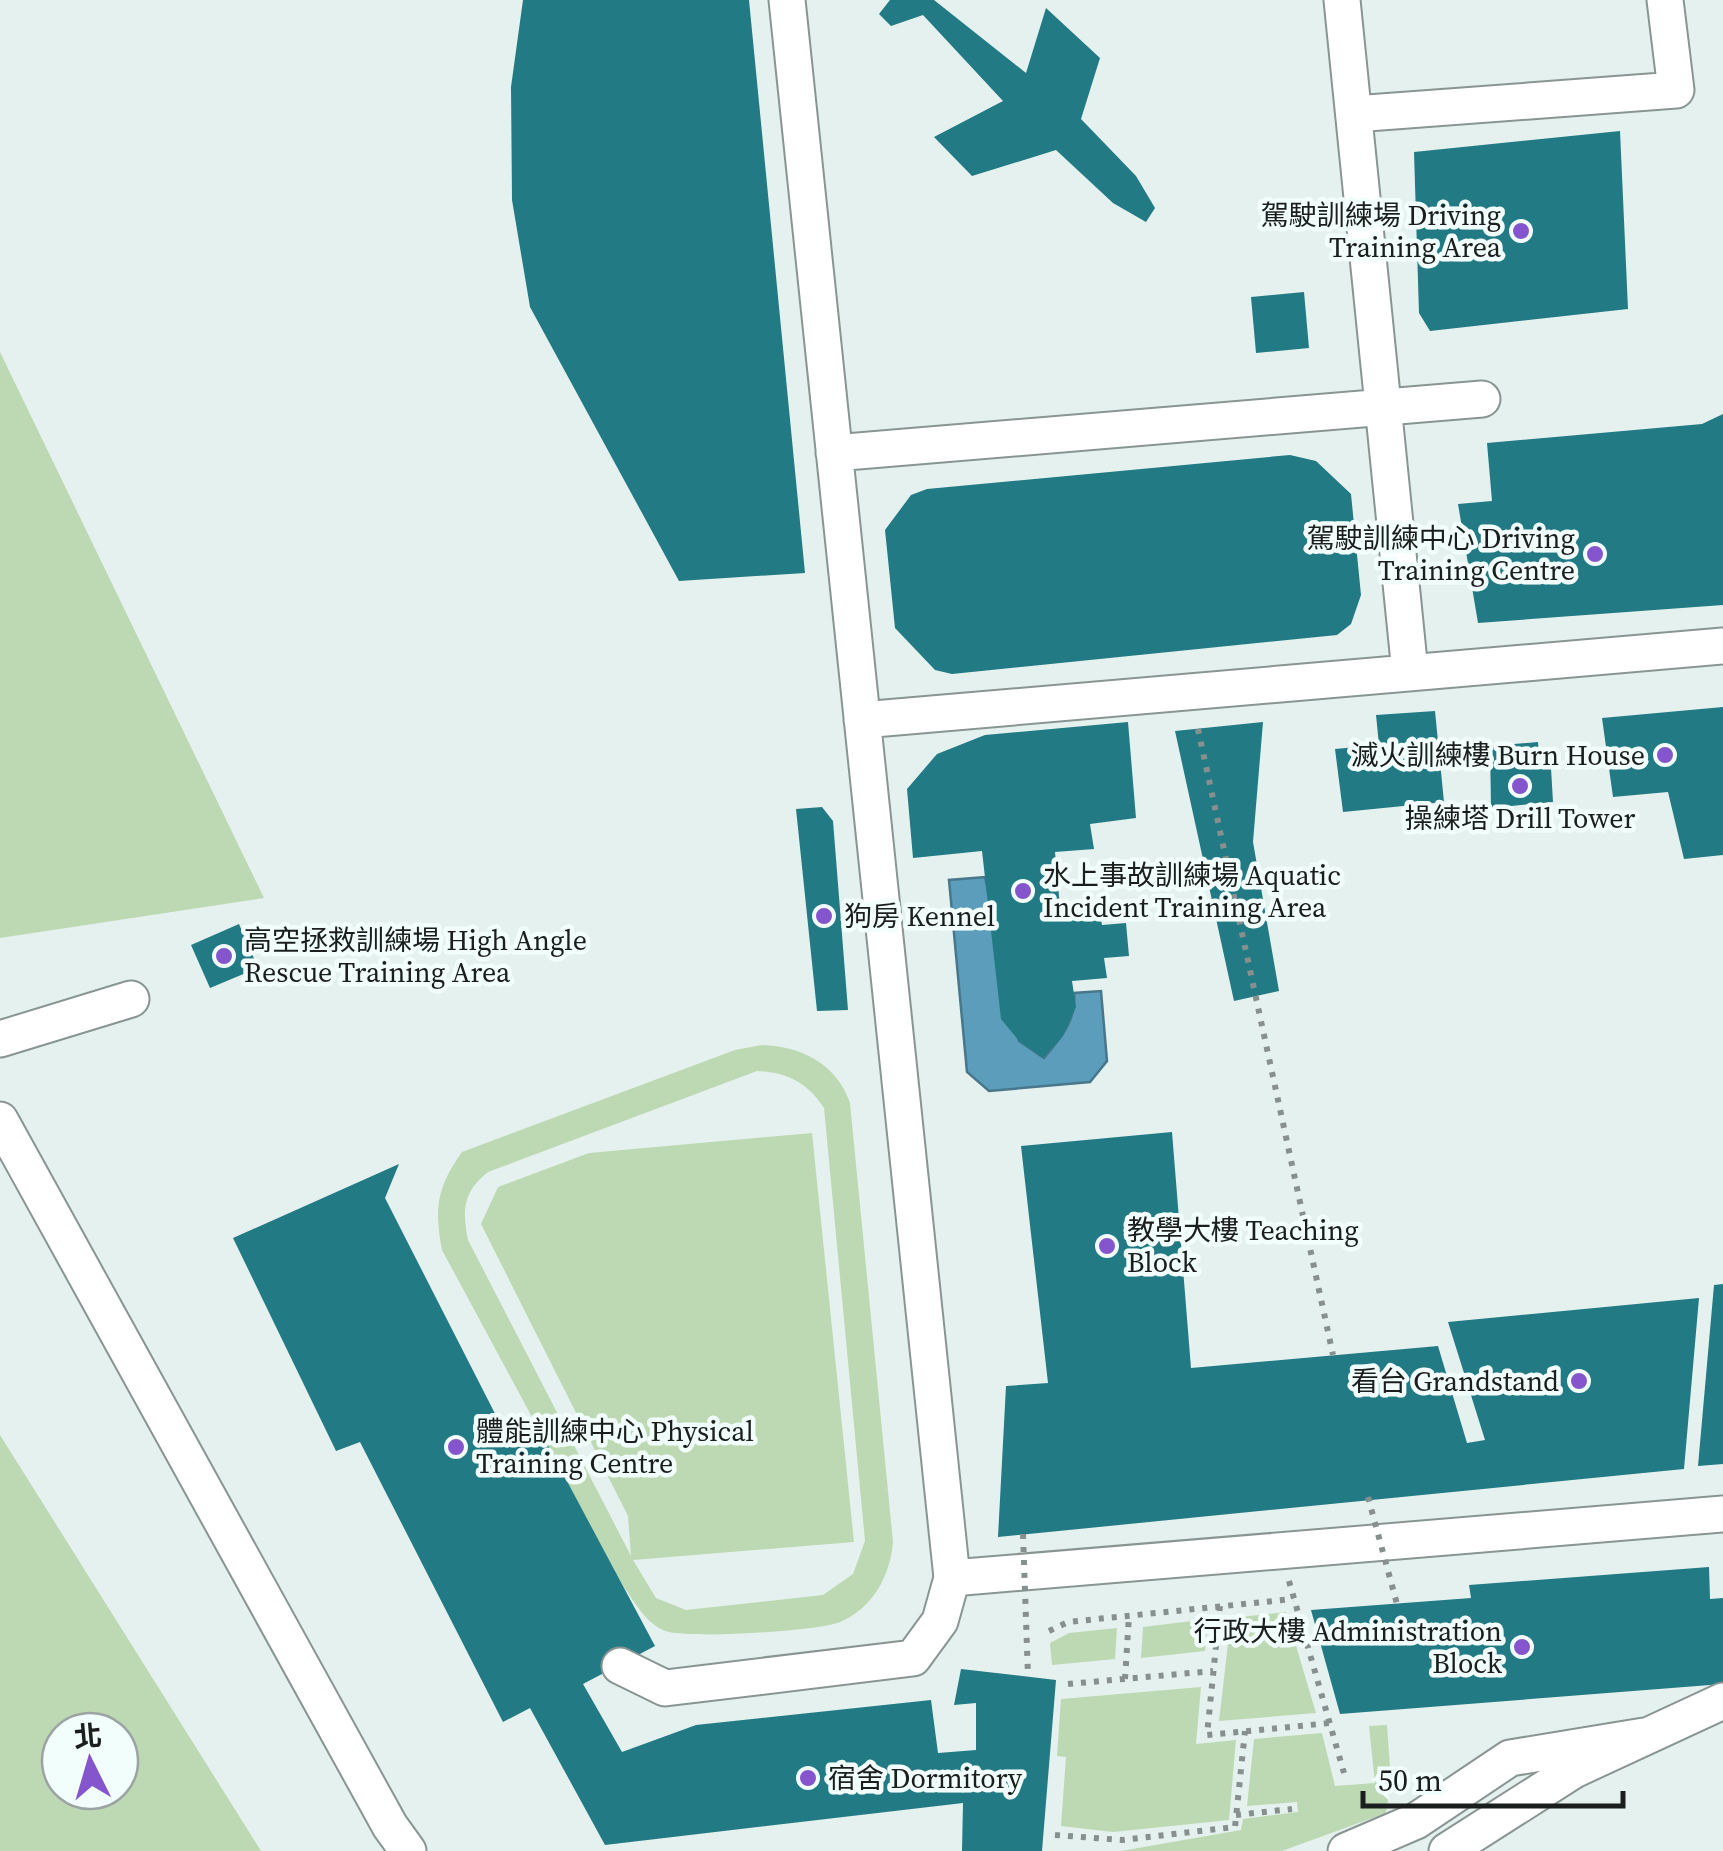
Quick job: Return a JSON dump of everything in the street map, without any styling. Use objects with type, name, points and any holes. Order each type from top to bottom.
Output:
[{"type":"lane","points":[[620,1666],[665,1688],[913,1658],[940,1622],[952,1578],[787,0]]},
{"type":"lane","points":[[1342,0],[1410,672]]},
{"type":"lane","points":[[1354,114],[1676,90],[1665,0]]},
{"type":"lane","points":[[834,453],[1482,399]]},
{"type":"lane","points":[[862,720],[1723,646]]},
{"type":"lane","points":[[0,1039],[131,999]]},
{"type":"lane","points":[[0,1120],[390,1826],[408,1851]]},
{"type":"lane","points":[[952,1578],[1723,1514]]},
{"type":"lane","points":[[1447,1851],[1574,1770],[1723,1702]]},
{"type":"lane","points":[[1346,1851],[1416,1822],[1510,1758],[1644,1736]]},
{"type":"path","points":[[1198,728],[1332,1356]]},
{"type":"path","points":[[1368,1498],[1397,1604]]},
{"type":"path","points":[[1024,1534],[1028,1676]]},
{"type":"path","points":[[1280,1551],[1344,1773]]},
{"type":"path","points":[[1049,1631],[1068,1622],[1293,1599]]},
{"type":"path","points":[[1220,1606],[1207,1734],[1330,1723]]},
{"type":"path","points":[[1125,1679],[1130,1616]]},
{"type":"path","points":[[1068,1684],[1213,1671]]},
{"type":"path","points":[[1055,1834],[1122,1840],[1235,1827],[1246,1730]]},
{"type":"path","points":[[1236,1815],[1292,1809]]},
{"type":"green space","points":[[0,352],[264,898],[0,938]]},
{"type":"green space","points":[[762,1045],[804,1054],[827,1068],[850,1103],[893,1542],[878,1590],[862,1608],[840,1622],[751,1633],[675,1633],[650,1621],[622,1584],[442,1250],[438,1210],[447,1176],[462,1152],[735,1050]],"holes":[[[757,1071],[804,1086],[824,1108],[865,1541],[853,1574],[823,1595],[686,1610],[656,1598],[633,1560],[854,1542],[812,1133],[589,1153],[498,1187],[481,1224],[628,1516],[631,1556],[468,1240],[466,1202],[473,1187],[488,1172]]]},
{"type":"green space","points":[[0,1435],[261,1851],[0,1851]]},
{"type":"green space","points":[[1286,1612],[1316,1713],[1219,1721],[1231,1618]]},
{"type":"green space","points":[[1208,1619],[1205,1651],[1141,1658],[1143,1627]]},
{"type":"green space","points":[[1117,1628],[1115,1659],[1052,1665],[1050,1643],[1069,1633]]},
{"type":"green space","points":[[1201,1687],[1196,1744],[1236,1740],[1229,1820],[1113,1832],[1061,1826],[1066,1757],[1057,1756],[1061,1699]]},
{"type":"green space","points":[[1387,1725],[1391,1781],[1386,1813],[1282,1851],[1121,1851],[1241,1830],[1243,1819],[1298,1812],[1297,1802],[1247,1806],[1254,1739],[1322,1733],[1335,1786],[1375,1783],[1369,1726]]},
{"type":"water","points":[[985,877],[1019,1041],[1044,1058],[1070,1020],[1074,993],[1101,991],[1107,1061],[1090,1082],[989,1091],[967,1072],[949,880]]},
{"type":"building","points":[[523,0],[749,0],[805,573],[679,581],[530,307],[512,200],[511,87]]},
{"type":"building","points":[[890,0],[934,0],[1026,73],[1046,8],[1100,58],[1081,119],[1136,176],[1155,208],[1146,222],[1113,203],[1056,150],[972,176],[934,137],[1003,101],[923,15],[891,26],[879,14]]},
{"type":"building","name":"駕駛訓練場 Driving Training Area","points":[[1620,131],[1628,309],[1430,331],[1419,313],[1414,152]]},
{"type":"building","points":[[1304,292],[1309,348],[1256,353],[1251,297]]},
{"type":"building","name":"駕駛訓練中心 Driving Training Centre","points":[[1723,414],[1723,605],[1478,623],[1458,504],[1492,501],[1487,443],[1702,424]]},
{"type":"building","points":[[1290,455],[1316,461],[1351,494],[1361,595],[1351,624],[1337,635],[952,674],[935,670],[895,628],[885,530],[911,495],[927,489]]},
{"type":"building","name":"滅火訓練樓 Burn House","points":[[1723,707],[1723,855],[1684,859],[1668,792],[1613,797],[1602,718]]},
{"type":"building","points":[[1435,711],[1444,802],[1343,812],[1335,749],[1379,745],[1376,715]]},
{"type":"building","name":"水上事故訓練場 Aquatic Incident Training Area","points":[[1128,722],[1136,818],[1090,824],[1094,849],[1055,852],[1060,907],[1074,905],[1076,915],[1100,914],[1102,925],[1126,923],[1129,956],[1104,958],[1107,978],[1072,981],[1076,1007],[1063,1036],[1043,1058],[1019,1041],[1001,1019],[982,851],[913,858],[907,789],[937,754],[985,735]]},
{"type":"building","points":[[1263,722],[1253,842],[1279,991],[1234,1001],[1175,731]]},
{"type":"building","name":"操練塔 Drill Tower","points":[[1538,742],[1540,769],[1551,768],[1553,802],[1491,808],[1490,746]]},
{"type":"building","name":"狗房 Kennel","points":[[822,807],[833,821],[848,1010],[817,1011],[796,809]]},
{"type":"building","name":"高空拯救訓練場 High Angle Rescue Training Area","points":[[239,924],[258,968],[210,988],[191,945]]},
{"type":"building","name":"教學大樓 Teaching Block","points":[[1172,1132],[1191,1368],[1438,1346],[1467,1443],[1485,1440],[1448,1322],[1699,1298],[1684,1469],[998,1537],[1006,1386],[1048,1383],[1021,1146]]},
{"type":"building","name":"體能訓練中心 Physical Training Centre","points":[[399,1164],[385,1198],[510,1443],[544,1438],[655,1646],[583,1684],[622,1752],[696,1725],[931,1700],[938,1753],[976,1750],[976,1703],[954,1705],[961,1669],[1056,1680],[1042,1851],[962,1851],[963,1803],[605,1845],[530,1708],[503,1722],[360,1442],[336,1451],[233,1238]]},
{"type":"building","points":[[1723,1284],[1723,1464],[1698,1466],[1714,1285]]},
{"type":"building","name":"行政大樓 Administration Block","points":[[1709,1567],[1710,1599],[1723,1598],[1723,1684],[1340,1714],[1311,1610],[1471,1598],[1469,1585]]},
{"type":"place","name":"駕駛訓練場 Driving Training Area","points":[[1521,231]]},
{"type":"place","name":"駕駛訓練中心 Driving Training Centre","points":[[1595,554]]},
{"type":"place","name":"滅火訓練樓 Burn House","points":[[1665,755]]},
{"type":"place","name":"操練塔 Drill Tower","points":[[1520,786]]},
{"type":"place","name":"水上事故訓練場 Aquatic Incident Training Area","points":[[1023,891]]},
{"type":"place","name":"狗房 Kennel","points":[[824,916]]},
{"type":"place","name":"高空拯救訓練場 High Angle Rescue Training Area","points":[[224,956]]},
{"type":"place","name":"教學大樓 Teaching Block","points":[[1107,1246]]},
{"type":"place","name":"看台 Grandstand","points":[[1579,1381]]},
{"type":"place","name":"體能訓練中心 Physical Training Centre","points":[[456,1447]]},
{"type":"place","name":"行政大樓 Administration Block","points":[[1522,1647]]},
{"type":"place","name":"宿舍 Dormitory","points":[[808,1778]]}]
